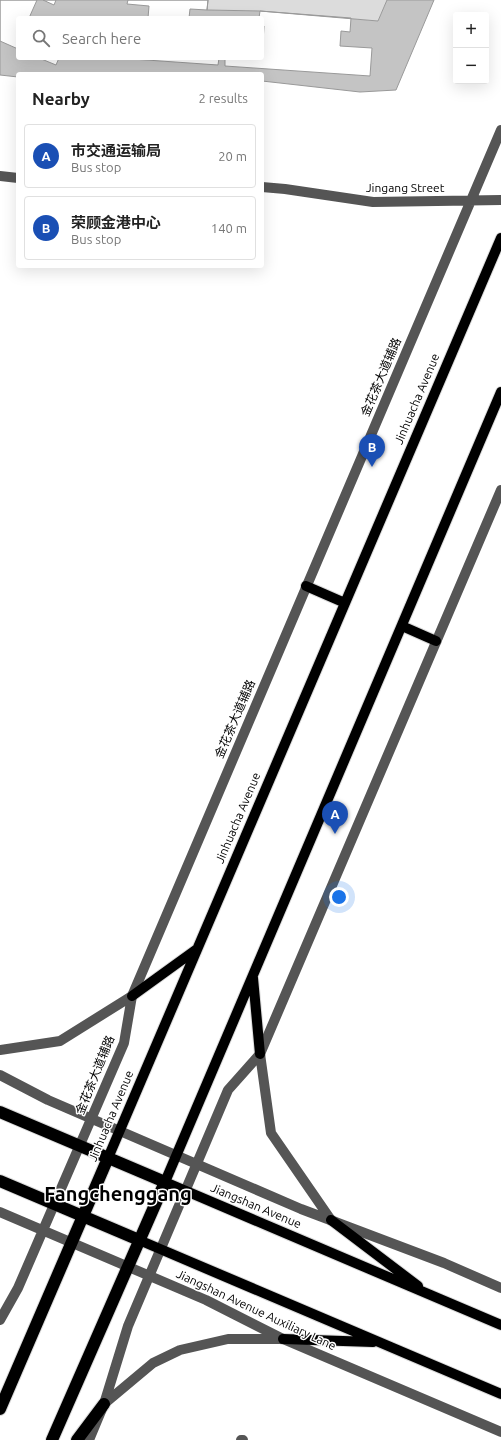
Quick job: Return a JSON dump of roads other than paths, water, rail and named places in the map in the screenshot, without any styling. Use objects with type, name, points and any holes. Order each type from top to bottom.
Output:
[{"type":"highway","name":"Jiangshan Avenue","points":[[0,1112],[165,1182]]},
{"type":"highway","name":"Jinhuacha Avenue","points":[[0,1408],[108,1158]]},
{"type":"highway","points":[[0,1181],[139,1240]]},
{"type":"highway","points":[[52,1440],[165,1182]]},
{"type":"highway","points":[[77,1440],[104,1404]]},
{"type":"main road","name":"Jinhuacha Avenue","points":[[108,1158],[501,238]]},
{"type":"main road","points":[[165,1182],[501,392]]},
{"type":"main road","points":[[306,586],[345,603]]},
{"type":"main road","points":[[402,626],[436,641]]},
{"type":"main road","points":[[132,996],[198,949]]},
{"type":"main road","points":[[252,976],[260,1054]]},
{"type":"main road","name":"Jiangshan Avenue","points":[[165,1182],[501,1325]]},
{"type":"main road","points":[[331,1220],[431,1296]]},
{"type":"main road","points":[[139,1240],[501,1394]]},
{"type":"main road","points":[[283,1339],[378,1342]]},
{"type":"street","name":"金花茶大道辅路","points":[[0,1320],[18,1288],[124,1043],[132,996],[501,130]]},
{"type":"street","points":[[0,176],[16,178]]},
{"type":"street","name":"Jingang Street","points":[[264,187],[373,202],[501,200]]},
{"type":"street","points":[[89,1440],[104,1404],[128,1326],[228,1090],[260,1054],[501,490]]},
{"type":"street","points":[[0,1050],[60,1041],[132,996]]},
{"type":"street","points":[[260,1054],[271,1133],[331,1220]]},
{"type":"street","points":[[0,1075],[48,1100],[301,1209],[444,1263],[501,1288]]},
{"type":"street","name":"Jiangshan Avenue Auxiliary Lane","points":[[0,1212],[206,1300],[283,1339],[501,1432]]},
{"type":"street","points":[[104,1404],[153,1364],[180,1350],[228,1338],[283,1339]]},
{"type":"place","name":"荣顾金港中心","points":[[372,467]]},
{"type":"place","name":"巿交通运输局","points":[[335,834]]},
{"type":"district","name":"Fangchenggang","points":[[118,1194]]}]
